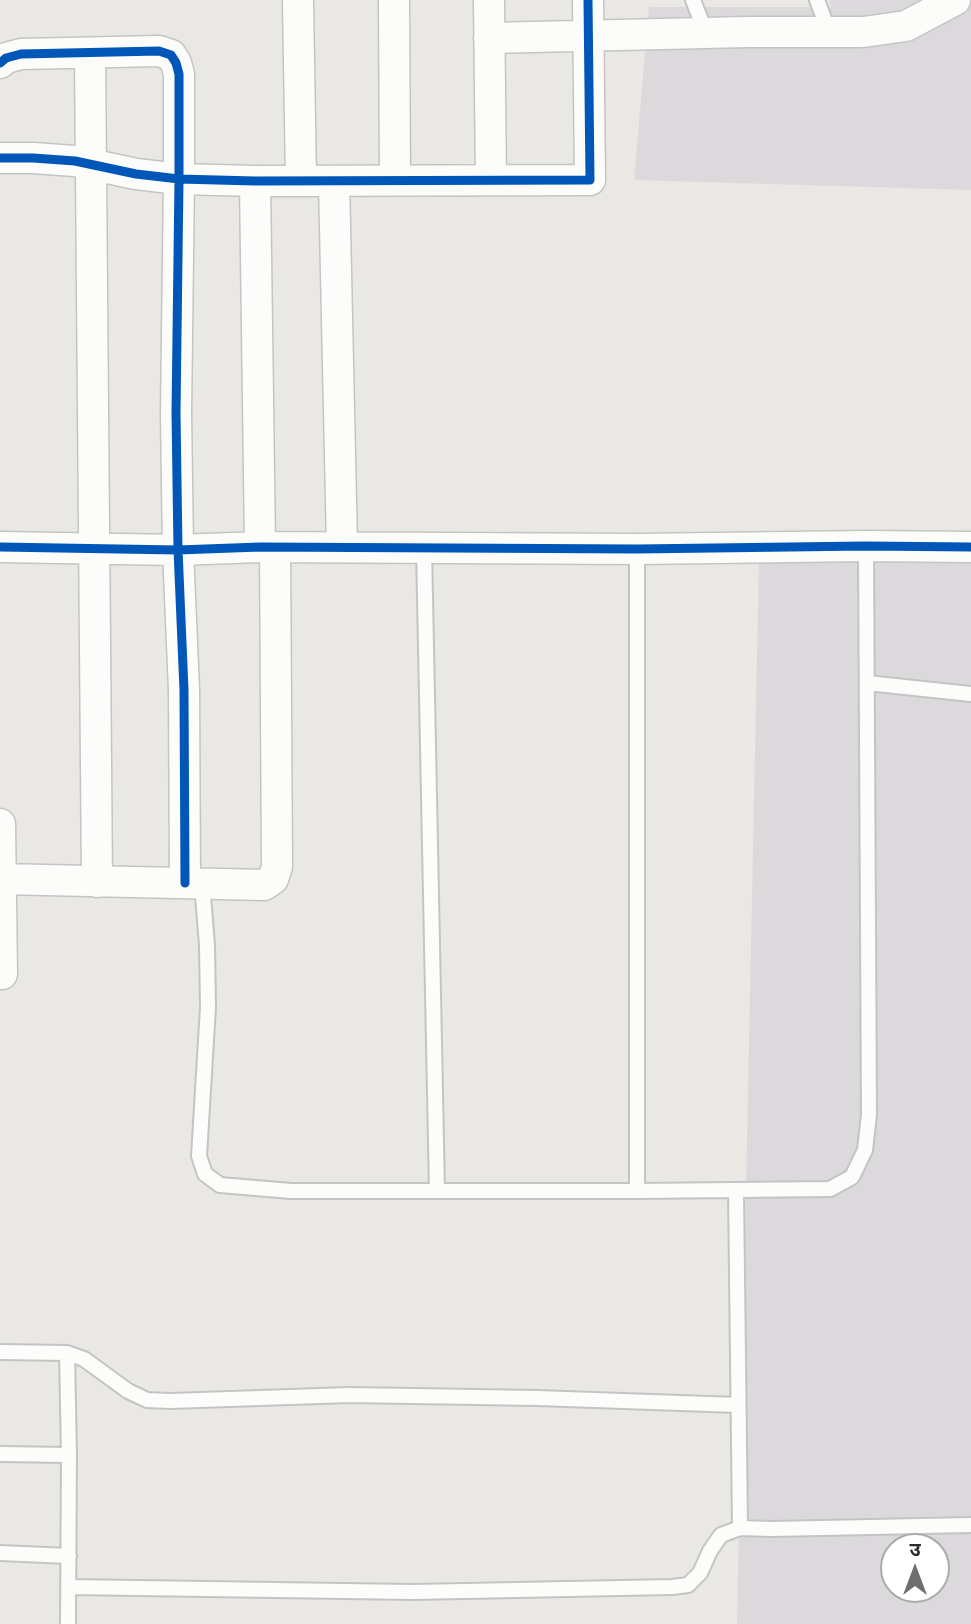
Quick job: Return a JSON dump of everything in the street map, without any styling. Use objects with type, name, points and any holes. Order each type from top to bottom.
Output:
[{"type":"street","points":[[298,0],[301,181]]},
{"type":"street","points":[[394,0],[395,180]]},
{"type":"street","points":[[489,0],[491,180]]},
{"type":"street","points":[[0,158],[75,161],[136,174],[179,179],[590,180],[588,0]]},
{"type":"street","points":[[489,38],[863,32],[906,26],[955,0]]},
{"type":"street","points":[[0,63],[6,58],[21,54],[159,51],[171,55],[177,63],[178,550],[193,883]]},
{"type":"street","points":[[90,53],[97,882]]},
{"type":"street","points":[[1,879],[264,885],[273,879],[277,867],[255,181]]},
{"type":"street","points":[[334,181],[342,547]]},
{"type":"street","points":[[0,547],[178,550],[267,547],[971,547]]},
{"type":"street","points":[[0,824],[2,974]]},
{"type":"lane","points":[[693,0],[706,33]]},
{"type":"lane","points":[[817,0],[829,32]]},
{"type":"lane","points":[[193,883],[207,944],[208,1007],[199,1156],[205,1174],[220,1185],[291,1191],[830,1189],[852,1177],[865,1150],[869,1115],[866,545]]},
{"type":"lane","points":[[424,548],[436,1191]]},
{"type":"lane","points":[[637,1191],[638,548]]},
{"type":"lane","points":[[867,682],[971,694]]},
{"type":"lane","points":[[736,1190],[740,1528]]},
{"type":"lane","points":[[0,1352],[67,1353],[84,1359],[128,1391],[147,1400],[351,1395],[738,1405]]},
{"type":"lane","points":[[67,1353],[68,1624]]},
{"type":"lane","points":[[0,1454],[69,1455]]},
{"type":"lane","points":[[68,1587],[413,1592],[672,1587],[688,1585],[699,1573],[721,1535],[740,1528],[971,1525]]},
{"type":"lane","points":[[0,1553],[69,1556]]},
{"type":"shaded area","points":[[830,0],[971,0],[971,190],[634,180],[649,7],[831,7]]},
{"type":"shaded area","points":[[759,559],[971,560],[971,1624],[737,1624]]},
{"type":"cycle path","points":[[0,158],[75,161],[136,174],[179,179],[590,180],[588,0]]},
{"type":"cycle path","points":[[0,63],[6,58],[21,54],[159,51],[171,55],[179,74],[176,413],[184,690],[185,883]]},
{"type":"cycle path","points":[[0,547],[178,550],[260,547],[971,547]]}]
